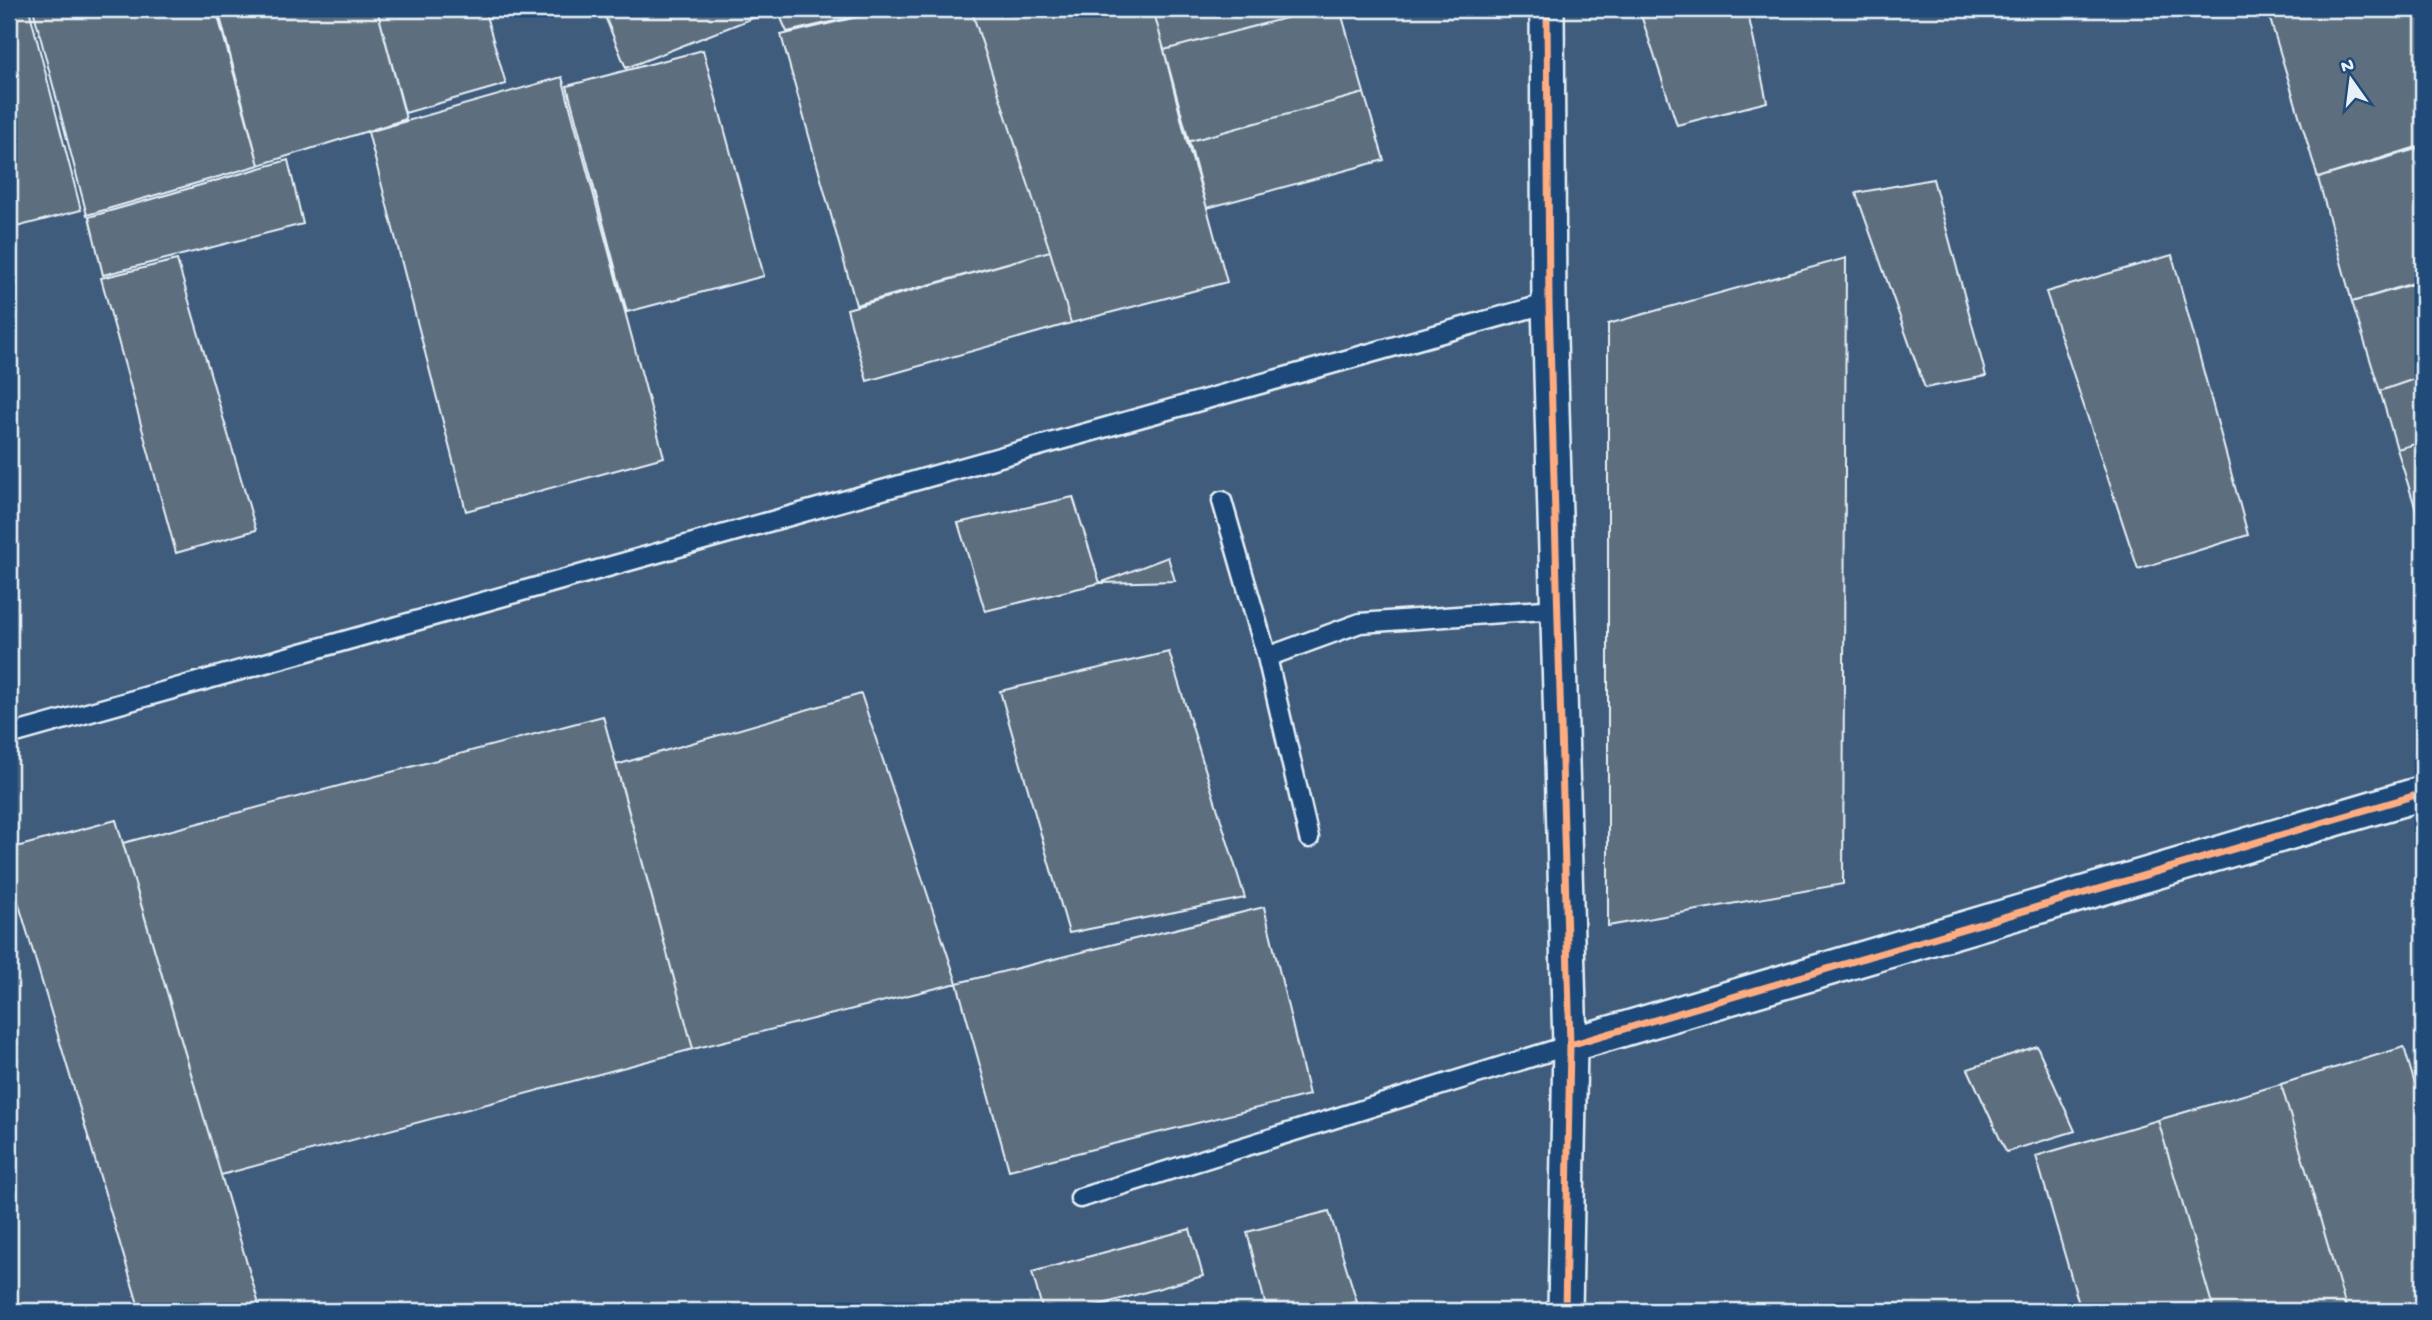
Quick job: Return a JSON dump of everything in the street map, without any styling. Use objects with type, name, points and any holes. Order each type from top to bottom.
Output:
[{"type":"street","points":[[1548,9],[1549,303],[1570,1045],[1565,1311]]},
{"type":"street","points":[[1570,1045],[2423,793]]},
{"type":"lane","points":[[9,735],[1549,303]]},
{"type":"lane","points":[[1222,501],[1267,657],[1309,838]]},
{"type":"lane","points":[[1267,657],[1360,624],[1557,609]]},
{"type":"lane","points":[[1080,1198],[1570,1045]]},
{"type":"shaded area","points":[[9,9],[2423,9],[2423,1311],[9,1311]]},
{"type":"building","points":[[9,9],[29,9],[81,210],[9,229]]},
{"type":"building","points":[[33,9],[216,9],[259,165],[87,215]]},
{"type":"building","points":[[218,9],[377,9],[406,119],[259,165]]},
{"type":"building","points":[[377,9],[484,9],[506,84],[405,113]]},
{"type":"building","points":[[602,9],[766,9],[768,12],[626,68]]},
{"type":"building","points":[[777,9],[888,9],[787,32]]},
{"type":"building","points":[[891,9],[971,9],[1050,251],[856,305],[781,35]]},
{"type":"building","points":[[971,9],[1153,9],[1227,282],[1071,323]]},
{"type":"building","points":[[1153,9],[1320,9],[1164,50]]},
{"type":"building","points":[[1320,9],[1340,9],[1364,93],[1187,142],[1164,50]]},
{"type":"building","points":[[1639,9],[1747,9],[1767,102],[1677,125]]},
{"type":"building","points":[[2267,9],[2423,9],[2423,145],[2318,178]]},
{"type":"building","points":[[703,50],[764,276],[627,312],[567,86]]},
{"type":"building","points":[[562,77],[664,457],[466,511],[368,132]]},
{"type":"building","points":[[1364,93],[1384,160],[1207,208],[1187,142]]},
{"type":"building","points":[[2423,147],[2423,280],[2352,302],[2318,178]]},
{"type":"building","points":[[288,160],[303,224],[103,275],[89,217]]},
{"type":"building","points":[[1933,179],[1986,376],[1925,388],[1856,193]]},
{"type":"building","points":[[1050,251],[1071,323],[867,381],[847,309]]},
{"type":"building","points":[[2172,255],[2248,535],[2138,569],[2046,292]]},
{"type":"building","points":[[1846,258],[1843,884],[1608,926],[1608,324]]},
{"type":"building","points":[[177,260],[256,530],[176,553],[101,278]]},
{"type":"building","points":[[2423,281],[2423,376],[2380,391],[2352,302]]},
{"type":"building","points":[[2423,376],[2423,442],[2397,449],[2380,391]]},
{"type":"building","points":[[2423,442],[2423,532],[2397,449]]},
{"type":"building","points":[[1073,497],[1100,583],[985,611],[958,523]]},
{"type":"building","points":[[1168,557],[1175,581],[1100,583]]},
{"type":"building","points":[[1169,652],[1245,898],[1069,933],[1000,691]]},
{"type":"building","points":[[861,694],[957,983],[693,1049],[616,765]]},
{"type":"building","points":[[603,716],[693,1049],[221,1175],[123,843]]},
{"type":"building","points":[[116,820],[261,1311],[140,1311],[9,871],[9,849]]},
{"type":"building","points":[[1264,907],[1309,1095],[1009,1170],[957,983]]},
{"type":"building","points":[[2037,1046],[2075,1131],[2006,1152],[1968,1069]]},
{"type":"building","points":[[2404,1047],[2423,1112],[2423,1311],[2347,1311],[2281,1084]]},
{"type":"building","points":[[2281,1084],[2347,1311],[2214,1311],[2158,1120]]},
{"type":"building","points":[[2158,1120],[2214,1311],[2081,1311],[2036,1156]]},
{"type":"building","points":[[1329,1211],[1357,1302],[1314,1311],[1267,1311],[1247,1232]]},
{"type":"building","points":[[1190,1229],[1203,1276],[1078,1311],[1043,1311],[1032,1272]]},
{"type":"cycle path","points":[[1547,9],[1549,303],[1570,1045],[1565,1311]]},
{"type":"cycle path","points":[[1570,1045],[2423,793]]}]
